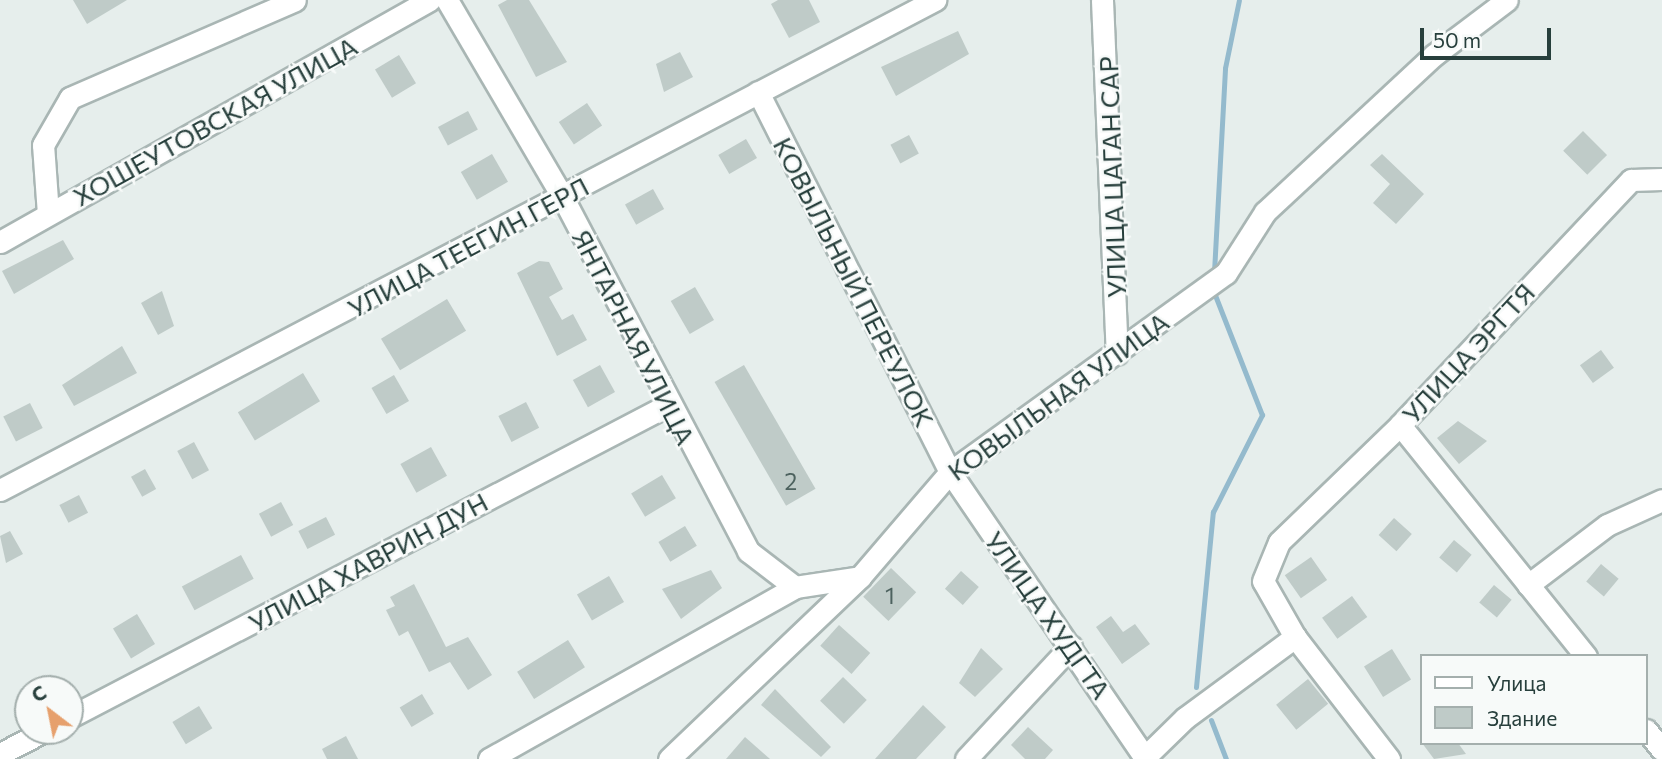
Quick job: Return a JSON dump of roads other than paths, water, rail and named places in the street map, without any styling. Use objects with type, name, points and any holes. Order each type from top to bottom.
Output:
[{"type":"street","points":[[48,214],[43,145],[70,98],[295,0]]},
{"type":"street","name":"ХОШЕУТОВСКАЯ УЛИЦА","points":[[0,242],[430,0]]},
{"type":"street","name":"ЯНТАРНАЯ УЛИЦА","points":[[447,0],[563,198],[666,406],[748,551],[794,587]]},
{"type":"street","name":"УЛИЦА ТЕЕГИН ГЕРЛ","points":[[0,490],[563,198],[935,0]]},
{"type":"street","name":"УЛИЦА ЦАГАН САР","points":[[1102,0],[1117,354]]},
{"type":"street","name":"КОВЫЛЬНАЯ УЛИЦА","points":[[669,759],[860,577],[950,472],[1226,273],[1265,212],[1434,55],[1507,0]]},
{"type":"street","name":"КОВЫЛЬНЫЙ ПЕРЕУЛОК","points":[[758,92],[950,472]]},
{"type":"street","name":"УЛИЦА ЭРГТЯ","points":[[1295,637],[1263,581],[1279,542],[1400,425],[1631,180],[1662,179]]},
{"type":"street","name":"УЛИЦА ХАВРИН ДУН","points":[[84,710],[666,406]]},
{"type":"street","points":[[1400,425],[1584,654]]},
{"type":"street","name":"УЛИЦА ХУДГТА","points":[[950,472],[1145,758]]},
{"type":"street","points":[[1528,585],[1607,525],[1662,500]]},
{"type":"street","points":[[489,759],[794,587],[860,577]]},
{"type":"street","points":[[1145,758],[1185,718],[1295,637],[1390,759]]},
{"type":"street","points":[[966,759],[1071,646]]},
{"type":"street","points":[[1648,732],[1662,750]]},
{"type":"street","points":[[0,754],[17,745]]},
{"type":"waterway","points":[[1214,272],[1225,68],[1239,0]]},
{"type":"waterway","points":[[1196,687],[1213,512],[1262,415],[1213,290]]},
{"type":"waterway","points":[[1211,720],[1226,759]]}]
